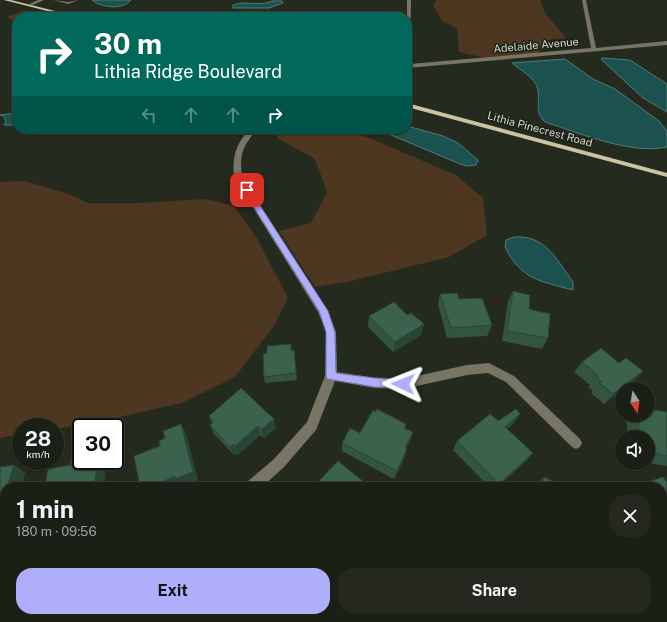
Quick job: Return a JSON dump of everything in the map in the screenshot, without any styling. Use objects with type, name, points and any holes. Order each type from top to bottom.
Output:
[{"type":"main road","points":[[6,0],[57,12]]},
{"type":"main road","points":[[17,0],[60,12]]},
{"type":"main road","name":"Lithia Pinecrest Road","points":[[412,105],[667,175]]},
{"type":"street","points":[[31,4],[42,0]]},
{"type":"street","points":[[55,0],[68,3],[77,0]]},
{"type":"street","points":[[409,0],[409,12]]},
{"type":"street","points":[[584,0],[594,50]]},
{"type":"street","name":"Adelaide Avenue","points":[[412,66],[667,43]]},
{"type":"street","points":[[248,134],[239,147],[236,160],[238,177],[323,311],[330,332],[331,376],[312,426],[280,463],[258,482]]},
{"type":"street","points":[[331,376],[375,383],[403,384],[467,370],[489,368],[510,379],[576,443]]},
{"type":"shaded area","points":[[437,0],[540,0],[545,13],[566,38],[549,40],[539,48],[539,53],[486,58],[459,52],[457,28],[442,21],[433,5]]},
{"type":"shaded area","points":[[24,10],[30,12],[19,12]]},
{"type":"shaded area","points":[[12,15],[12,20],[7,17]]},
{"type":"shaded area","points":[[279,134],[357,134],[456,175],[483,198],[487,235],[449,257],[347,282],[315,287],[279,231],[311,223],[327,192],[315,159],[277,138]]},
{"type":"shaded area","points":[[25,181],[68,194],[88,203],[138,203],[205,199],[234,206],[257,238],[288,298],[274,326],[235,377],[182,403],[115,418],[72,418],[72,426],[64,427],[64,418],[12,418],[12,436],[0,438],[0,182]]},
{"type":"water","points":[[92,0],[131,0],[118,7],[112,7],[101,5]]},
{"type":"water","points":[[272,1],[282,1],[283,3],[269,8],[233,8],[233,5],[243,3],[267,3]]},
{"type":"water","points":[[565,59],[593,79],[615,89],[659,121],[667,131],[667,147],[653,149],[622,146],[589,137],[545,122],[538,111],[537,86],[531,78],[512,63]]},
{"type":"water","points":[[601,59],[630,60],[667,84],[667,112],[643,98]]},
{"type":"water","points":[[12,114],[12,125],[4,125],[6,122],[4,116],[0,115]]},
{"type":"water","points":[[412,127],[443,136],[458,143],[478,160],[476,165],[467,166],[389,134],[412,134]]},
{"type":"water","points":[[514,237],[525,237],[534,240],[549,250],[573,282],[573,290],[533,278],[525,273],[511,258],[505,247],[506,240]]},
{"type":"building","points":[[513,291],[530,295],[529,309],[550,314],[548,338],[507,331]]},
{"type":"building","points":[[457,293],[459,299],[482,298],[492,325],[451,328],[440,294]]},
{"type":"building","points":[[394,302],[407,315],[411,313],[424,324],[395,342],[369,316]]},
{"type":"building","points":[[291,344],[291,351],[294,350],[296,373],[264,377],[263,354],[267,353],[267,346]]},
{"type":"building","points":[[601,348],[619,363],[626,358],[643,371],[629,382],[615,382],[615,392],[613,394],[599,383],[602,382],[596,377],[598,376],[582,362]]},
{"type":"building","points":[[241,388],[274,419],[261,430],[258,426],[235,446],[233,444],[230,447],[210,425],[214,422],[209,416]]},
{"type":"building","points":[[377,409],[406,424],[404,428],[413,432],[405,448],[407,449],[397,471],[342,443],[350,428],[360,433],[373,410],[375,412]]},
{"type":"building","points":[[516,409],[520,414],[505,427],[533,453],[501,482],[497,482],[457,441],[490,414],[498,421]]},
{"type":"building","points":[[655,410],[667,412],[667,456],[655,453],[655,430],[639,430],[638,422],[655,422]]},
{"type":"building","points":[[181,424],[193,472],[175,479],[175,476],[162,482],[139,482],[134,456],[160,446],[159,441],[165,438],[163,431]]},
{"type":"building","points":[[72,459],[72,470],[97,470],[95,482],[46,482],[48,470],[64,470],[64,466],[70,465]]},
{"type":"building","points":[[338,461],[364,482],[318,482]]},
{"type":"building","points":[[12,465],[12,470],[9,482],[0,482],[0,467]]},
{"type":"building","points":[[544,477],[554,482],[542,482]]},
{"type":"building","points":[[663,477],[667,482],[648,482]]},
{"type":"route","points":[[247,190],[323,311],[330,332],[331,376],[375,383],[403,384]]}]
